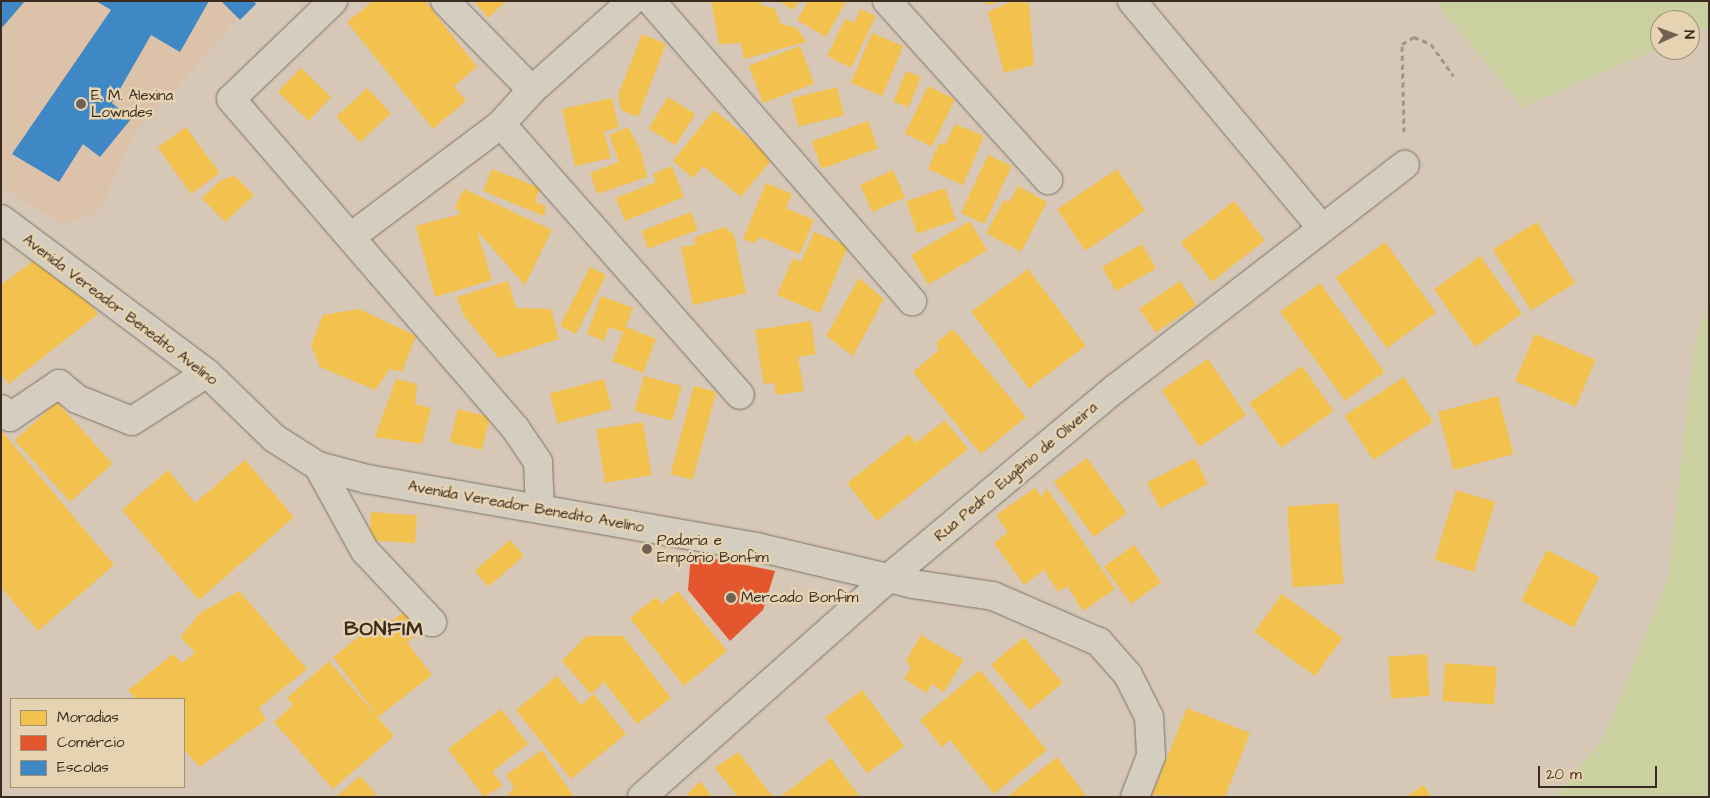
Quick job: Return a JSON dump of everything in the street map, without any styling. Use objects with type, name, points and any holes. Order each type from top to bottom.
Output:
[{"type":"street","points":[[333,1],[231,99],[352,236],[515,428],[538,462],[540,509]]},
{"type":"street","points":[[445,1],[532,90]]},
{"type":"street","points":[[352,236],[500,124],[532,90],[632,1]]},
{"type":"street","points":[[651,1],[912,301]]},
{"type":"street","points":[[886,1],[1048,180]]},
{"type":"street","points":[[1132,1],[1322,228]]},
{"type":"street","points":[[500,124],[740,396]]},
{"type":"street","name":"Rua Pedro Eugênio de Oliveira","points":[[642,797],[892,576],[1116,388],[1404,165]]},
{"type":"street","name":"Avenida Vereador Benedito Avelino","points":[[1,219],[207,373],[274,438],[318,466],[367,479],[757,547],[892,576],[913,584],[993,596],[1100,642],[1128,676],[1149,718],[1151,756],[1135,797]]},
{"type":"street","points":[[1,409],[10,417],[59,384],[77,398],[132,421],[207,373]]},
{"type":"street","points":[[318,466],[365,551],[432,622]]},
{"type":"path","points":[[1404,165],[1402,44],[1414,37],[1431,44],[1453,76]]},
{"type":"shaded area","name":"E. M. Alexina Lowndes","points":[[1,1],[251,1],[186,78],[136,130],[99,212],[62,224],[1,187]]},
{"type":"green space","points":[[1435,1],[1709,1],[1709,27],[1700,31],[1700,10],[1650,10],[1650,52],[1522,107]]},
{"type":"green space","points":[[1709,300],[1709,797],[1554,797],[1603,739],[1668,579],[1695,341]]},
{"type":"building: Moradias","points":[[373,1],[425,1],[477,67],[454,86],[466,101],[433,129],[347,22]]},
{"type":"building: Moradias","points":[[474,1],[506,1],[488,18]]},
{"type":"building: Moradias","points":[[711,1],[760,1],[761,5],[775,9],[781,24],[797,28],[806,42],[744,59],[741,43],[719,44]]},
{"type":"building: Moradias","points":[[778,1],[799,1],[793,10]]},
{"type":"building: Moradias","points":[[808,1],[846,1],[826,37],[797,20]]},
{"type":"building: Moradias","points":[[986,1],[998,1],[998,2],[987,5]]},
{"type":"building: Moradias","points":[[1010,2],[1029,3],[1034,65],[1004,73],[988,12]]},
{"type":"building: Moradias","points":[[861,9],[876,16],[851,68],[827,56],[845,19],[854,23]]},
{"type":"building: Moradias","points":[[872,33],[903,46],[882,96],[851,83]]},
{"type":"building: Moradias","points":[[642,34],[666,44],[638,117],[621,110],[618,95]]},
{"type":"building: Moradias","points":[[800,46],[814,83],[763,103],[749,66]]},
{"type":"building: Moradias","points":[[301,68],[331,97],[308,121],[278,92]]},
{"type":"building: Moradias","points":[[906,71],[921,77],[908,108],[894,102]]},
{"type":"building: Moradias","points":[[928,86],[955,99],[932,147],[905,134]]},
{"type":"building: Moradias","points":[[837,87],[844,115],[798,127],[791,98]]},
{"type":"building: Moradias","points":[[367,88],[391,114],[360,142],[336,117]]},
{"type":"building: Moradias","points":[[668,97],[695,114],[676,145],[648,128]]},
{"type":"building: Moradias","points":[[612,98],[619,128],[604,131],[611,158],[575,166],[562,109]]},
{"type":"building: Moradias","points":[[714,110],[773,158],[741,197],[703,166],[693,178],[673,161]]},
{"type":"building: Moradias","points":[[868,121],[878,148],[822,169],[812,142]]},
{"type":"building: Moradias","points":[[955,124],[984,136],[963,185],[928,169],[939,143],[945,145]]},
{"type":"building: Moradias","points":[[186,127],[220,173],[191,194],[158,148]]},
{"type":"building: Moradias","points":[[628,127],[641,151],[647,177],[597,194],[590,173],[619,162],[609,135]]},
{"type":"building: Moradias","points":[[988,155],[1012,166],[985,224],[961,213]]},
{"type":"building: Moradias","points":[[672,166],[684,197],[625,221],[616,198],[656,182],[653,174]]},
{"type":"building: Moradias","points":[[492,169],[540,188],[535,202],[546,206],[544,216],[483,191]]},
{"type":"building: Moradias","points":[[1117,169],[1145,210],[1085,251],[1057,209]]},
{"type":"building: Moradias","points":[[893,170],[905,197],[872,212],[860,185]]},
{"type":"building: Moradias","points":[[235,176],[254,195],[225,222],[202,198],[221,180]]},
{"type":"building: Moradias","points":[[766,183],[792,194],[786,208],[814,220],[800,254],[760,237],[753,243],[743,239]]},
{"type":"building: Moradias","points":[[1018,186],[1047,202],[1021,252],[986,233],[1004,200],[1009,202]]},
{"type":"building: Moradias","points":[[945,188],[956,220],[917,233],[906,201]]},
{"type":"building: Moradias","points":[[464,189],[552,230],[525,285],[477,231],[492,280],[435,297],[416,226],[461,214],[455,207]]},
{"type":"building: Moradias","points":[[1234,201],[1265,240],[1212,282],[1181,242]]},
{"type":"building: Moradias","points":[[691,212],[698,230],[648,249],[642,231]]},
{"type":"building: Moradias","points":[[970,221],[987,250],[928,284],[911,255]]},
{"type":"building: Moradias","points":[[1537,222],[1575,283],[1531,311],[1493,250]]},
{"type":"building: Moradias","points":[[725,227],[734,235],[746,293],[693,305],[681,247],[695,245],[695,237]]},
{"type":"building: Moradias","points":[[814,232],[848,246],[820,313],[777,295],[793,258],[801,262]]},
{"type":"building: Moradias","points":[[1385,242],[1436,312],[1387,348],[1336,278]]},
{"type":"building: Moradias","points":[[1142,244],[1156,268],[1116,291],[1102,267]]},
{"type":"building: Moradias","points":[[1480,256],[1522,313],[1476,347],[1434,290]]},
{"type":"building: Moradias","points":[[33,261],[56,278],[66,273],[98,314],[9,384],[1,374],[1,285]]},
{"type":"building: Moradias","points":[[590,267],[606,275],[576,334],[560,326]]},
{"type":"building: Moradias","points":[[1028,269],[1086,346],[1029,388],[971,312]]},
{"type":"building: Moradias","points":[[859,278],[884,299],[853,356],[826,336]]},
{"type":"building: Moradias","points":[[508,281],[516,308],[551,309],[559,339],[499,358],[464,316],[457,297]]},
{"type":"building: Moradias","points":[[1180,281],[1196,305],[1156,332],[1139,308]]},
{"type":"building: Moradias","points":[[1320,283],[1385,372],[1345,401],[1280,312]]},
{"type":"building: Moradias","points":[[601,296],[633,308],[626,327],[656,339],[643,373],[612,361],[623,332],[609,327],[604,341],[587,334]]},
{"type":"building: Moradias","points":[[359,309],[416,336],[402,372],[390,369],[375,390],[320,367],[311,345],[323,315]]},
{"type":"building: Moradias","points":[[811,321],[816,354],[798,357],[804,391],[776,395],[774,383],[764,384],[755,330]]},
{"type":"building: Moradias","points":[[953,329],[1026,417],[981,454],[913,372],[939,350],[936,343]]},
{"type":"building: Moradias","points":[[1535,334],[1596,360],[1576,407],[1515,381]]},
{"type":"building: Moradias","points":[[1208,359],[1246,415],[1200,447],[1162,390]]},
{"type":"building: Moradias","points":[[1302,366],[1334,411],[1281,448],[1250,403]]},
{"type":"building: Moradias","points":[[644,376],[682,386],[672,421],[635,411]]},
{"type":"building: Moradias","points":[[1404,377],[1433,421],[1373,460],[1344,416]]},
{"type":"building: Moradias","points":[[396,379],[417,384],[415,404],[431,408],[422,444],[375,437]]},
{"type":"building: Moradias","points":[[604,379],[612,409],[558,423],[550,393]]},
{"type":"building: Moradias","points":[[694,386],[716,392],[693,480],[670,474]]},
{"type":"building: Moradias","points":[[1498,396],[1514,454],[1454,470],[1438,412]]},
{"type":"building: Moradias","points":[[57,402],[113,464],[70,502],[15,440]]},
{"type":"building: Moradias","points":[[458,409],[490,417],[482,450],[450,442]]},
{"type":"building: Moradias","points":[[945,420],[968,449],[877,521],[847,483],[909,434],[916,443]]},
{"type":"building: Moradias","points":[[643,422],[651,475],[605,483],[597,429]]},
{"type":"building: Moradias","points":[[1,430],[114,565],[38,631],[1,587]]},
{"type":"building: Moradias","points":[[1087,458],[1127,513],[1094,537],[1054,482]]},
{"type":"building: Moradias","points":[[1195,458],[1208,484],[1160,508],[1147,483]]},
{"type":"building: Moradias","points":[[245,460],[294,517],[199,600],[122,510],[168,470],[195,503]]},
{"type":"building: Moradias","points":[[1035,488],[1042,497],[1047,488],[1115,589],[1083,611],[1067,586],[1058,592],[1044,570],[1024,585],[994,543],[1008,532],[996,515]]},
{"type":"building: Moradias","points":[[1456,490],[1495,502],[1474,572],[1435,560]]},
{"type":"building: Moradias","points":[[1338,503],[1344,584],[1293,587],[1287,507]]},
{"type":"building: Moradias","points":[[371,512],[417,515],[415,543],[369,540]]},
{"type":"building: Moradias","points":[[510,540],[524,556],[488,587],[475,571]]},
{"type":"building: Moradias","points":[[1134,545],[1161,582],[1131,604],[1104,567]]},
{"type":"building: Moradias","points":[[1547,550],[1600,577],[1574,628],[1521,601]]},
{"type":"building: Moradias","points":[[239,591],[307,669],[259,708],[266,720],[200,767],[185,751],[185,698],[135,698],[128,690],[173,654],[182,663],[195,652],[180,637],[200,613]]},
{"type":"building: Moradias","points":[[678,591],[727,651],[684,686],[630,618],[656,597],[662,604]]},
{"type":"building: Moradias","points":[[1282,594],[1343,638],[1315,676],[1254,632]]},
{"type":"building: Moradias","points":[[404,612],[420,632],[407,642],[432,675],[378,717],[333,657],[383,618],[387,624]]},
{"type":"building: Moradias","points":[[921,635],[964,660],[944,692],[932,684],[927,693],[904,679],[911,667],[906,661]]},
{"type":"building: Moradias","points":[[586,636],[623,636],[671,698],[637,724],[604,682],[591,694],[562,661]]},
{"type":"building: Moradias","points":[[1024,637],[1063,683],[1030,711],[991,665]]},
{"type":"building: Moradias","points":[[1427,654],[1430,696],[1391,699],[1388,657]]},
{"type":"building: Moradias","points":[[329,661],[394,736],[333,789],[274,722],[293,705],[287,698]]},
{"type":"building: Moradias","points":[[1445,663],[1497,667],[1494,705],[1442,701]]},
{"type":"building: Moradias","points":[[980,670],[1047,750],[994,794],[950,740],[942,747],[920,720]]},
{"type":"building: Moradias","points":[[557,676],[581,705],[594,694],[626,734],[571,779],[516,710]]},
{"type":"building: Moradias","points":[[862,690],[904,746],[867,774],[825,718]]},
{"type":"building: Moradias","points":[[1187,708],[1250,733],[1225,797],[1152,795]]},
{"type":"building: Moradias","points":[[501,709],[528,744],[492,772],[503,785],[484,797],[448,749]]},
{"type":"building: Moradias","points":[[542,750],[574,797],[507,797],[514,787],[506,775]]},
{"type":"building: Moradias","points":[[738,752],[773,797],[738,797],[715,768]]},
{"type":"building: Moradias","points":[[1057,757],[1087,797],[1007,797]]},
{"type":"building: Moradias","points":[[831,758],[860,797],[780,797]]},
{"type":"building: Moradias","points":[[360,776],[376,794],[372,797],[336,797]]},
{"type":"building: Moradias","points":[[700,781],[712,797],[685,797]]},
{"type":"building: Moradias","points":[[1424,785],[1431,797],[1405,797]]},
{"type":"building: Comércio","name":"Mercado Bonfim","points":[[691,554],[775,571],[763,610],[730,641],[688,590]]},
{"type":"building: Escolas","points":[[1,1],[25,1],[1,29]]},
{"type":"building: Escolas","name":"E. M. Alexina Lowndes","points":[[96,1],[209,1],[180,52],[151,35],[112,103],[131,119],[100,157],[83,144],[59,182],[12,154],[111,10]]},
{"type":"building: Escolas","points":[[221,1],[254,1],[256,4],[240,20]]},
{"type":"place","name":"E. M. Alexina Lowndes","points":[[81,104]]},
{"type":"place","name":"Padaria e Empório Bonfim","points":[[647,549]]},
{"type":"place","name":"Mercado Bonfim","points":[[731,598]]},
{"type":"district","name":"BONFIM","points":[[384,629]]}]
